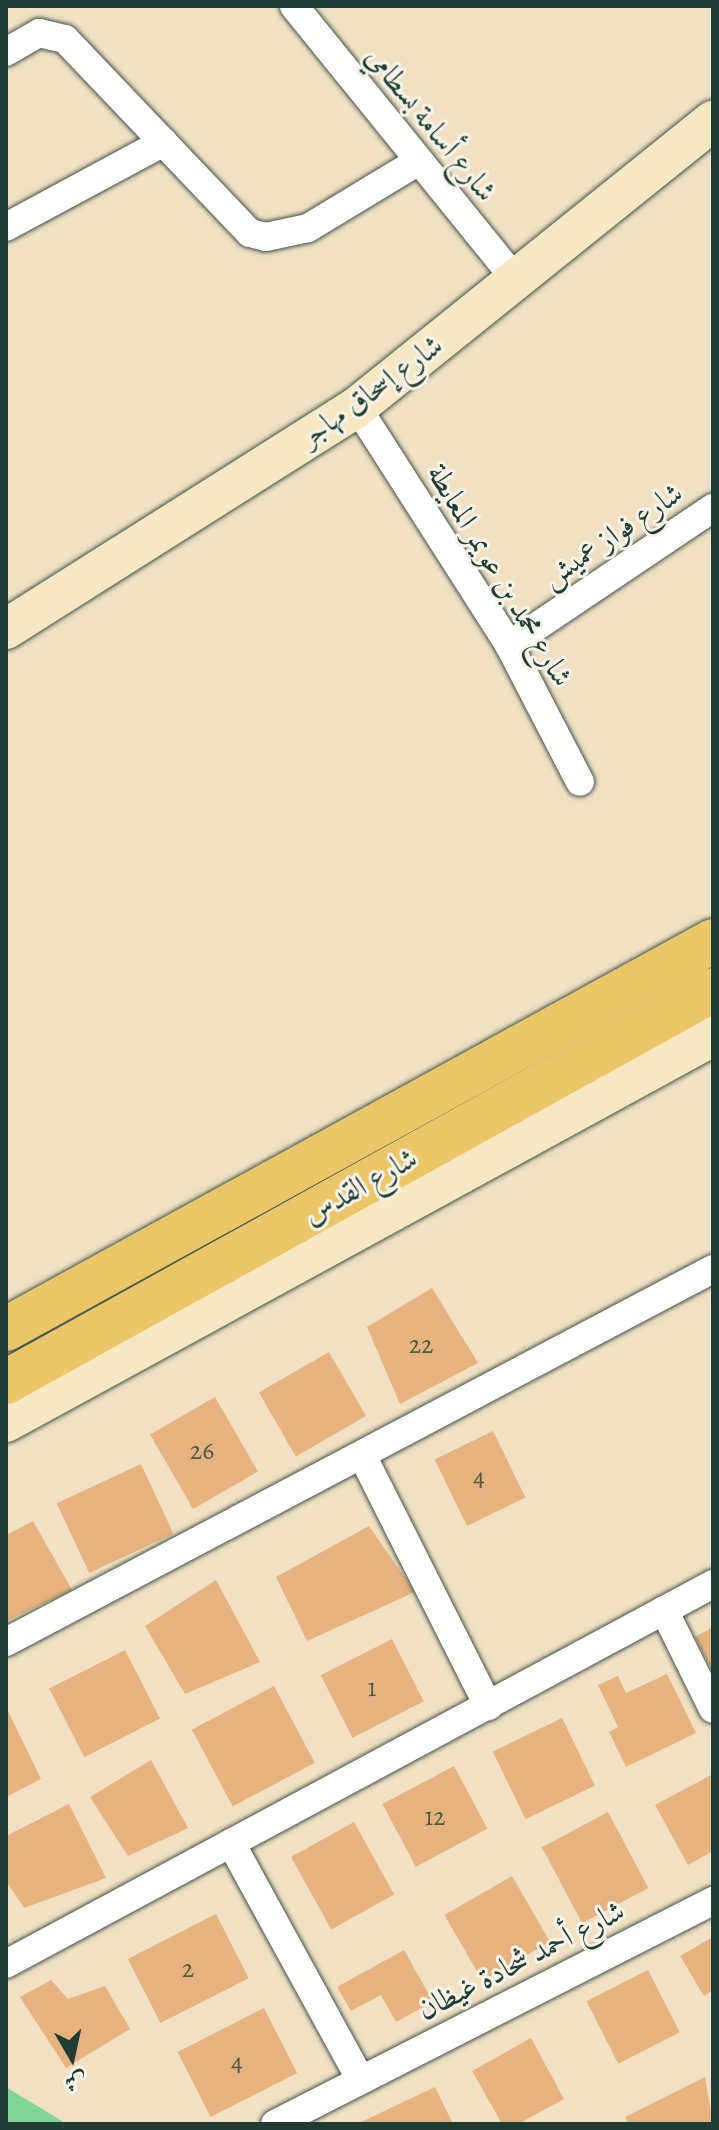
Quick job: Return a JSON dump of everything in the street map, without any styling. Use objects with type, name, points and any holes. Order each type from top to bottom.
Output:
[{"type":"highway","name":"شارع القدس","points":[[6,1329],[713,941]]},
{"type":"highway","name":"شارع القدس","points":[[6,1382],[713,990]]},
{"type":"street","name":"شارع أسامة بسطامي","points":[[294,6],[417,162],[518,283]]},
{"type":"street","points":[[6,52],[28,36],[54,33],[250,233],[266,237],[308,228],[417,162]]},
{"type":"street","name":"شارع إسحاق مهاجر","points":[[6,629],[357,407],[518,283],[713,121]]},
{"type":"street","points":[[6,227],[164,142]]},
{"type":"street","name":"شارع محمد بن عويمر المعايطة","points":[[357,407],[509,645],[580,782]]},
{"type":"street","name":"شارع فواز عميش","points":[[509,645],[713,508]]},
{"type":"street","points":[[6,1422],[713,1036]]},
{"type":"street","points":[[6,1642],[363,1457],[713,1269]]},
{"type":"street","points":[[363,1457],[488,1706]]},
{"type":"street","points":[[6,1964],[713,1584]]},
{"type":"street","points":[[664,1610],[713,1709]]},
{"type":"street","points":[[231,1843],[361,2080]]},
{"type":"street","name":"شارع أحمد شحادة غيظان","points":[[275,2124],[713,1901]]},
{"type":"green space","points":[[6,2087],[67,2124],[6,2124]]},
{"type":"building","points":[[432,1288],[478,1363],[400,1404],[367,1327]]},
{"type":"building","points":[[329,1352],[366,1416],[296,1457],[259,1392]]},
{"type":"building","points":[[215,1397],[258,1471],[193,1509],[150,1434]]},
{"type":"building","points":[[493,1431],[525,1498],[467,1526],[435,1459]]},
{"type":"building","points":[[141,1464],[174,1534],[89,1573],[57,1503]]},
{"type":"building","points":[[33,1521],[72,1590],[6,1621],[6,1535]]},
{"type":"building","points":[[369,1526],[415,1592],[307,1641],[276,1577]]},
{"type":"building","points":[[216,1580],[260,1662],[185,1694],[145,1626]]},
{"type":"building","points":[[713,1627],[713,1672],[695,1637]]},
{"type":"building","points":[[392,1639],[424,1701],[352,1738],[321,1675]]},
{"type":"building","points":[[125,1650],[160,1719],[84,1757],[49,1689]]},
{"type":"building","points":[[667,1674],[696,1733],[626,1767],[609,1732],[618,1727],[598,1685],[618,1676],[626,1693]]},
{"type":"building","points":[[274,1686],[315,1763],[233,1806],[192,1730]]},
{"type":"building","points":[[6,1707],[41,1779],[6,1797]]},
{"type":"building","points":[[562,1718],[595,1785],[526,1819],[493,1752]]},
{"type":"building","points":[[151,1760],[188,1828],[128,1856],[90,1797]]},
{"type":"building","points":[[454,1766],[487,1829],[416,1867],[382,1804]]},
{"type":"building","points":[[713,1774],[713,1851],[688,1865],[655,1805]]},
{"type":"building","points":[[69,1804],[106,1878],[24,1908],[6,1881],[6,1836]]},
{"type":"building","points":[[608,1812],[648,1888],[582,1923],[542,1847]]},
{"type":"building","points":[[354,1822],[394,1895],[331,1929],[291,1857]]},
{"type":"building","points":[[512,1876],[550,1942],[482,1981],[444,1915]]},
{"type":"building","points":[[216,1914],[249,1978],[160,2023],[128,1959]]},
{"type":"building","points":[[713,1937],[713,1990],[704,1996],[680,1956]]},
{"type":"building","points":[[404,1950],[433,2002],[396,2022],[381,1995],[351,2011],[337,1987]]},
{"type":"building","points":[[648,1970],[680,2032],[618,2064],[587,2001]]},
{"type":"building","points":[[51,1980],[68,1999],[105,1986],[130,2029],[66,2068],[20,1997]]},
{"type":"building","points":[[264,2008],[297,2073],[211,2117],[178,2052]]},
{"type":"building","points":[[531,2038],[564,2099],[518,2124],[502,2124],[472,2071]]},
{"type":"building","points":[[705,2077],[713,2124],[629,2124],[625,2117]]},
{"type":"building","points":[[435,2087],[453,2124],[357,2124]]}]
